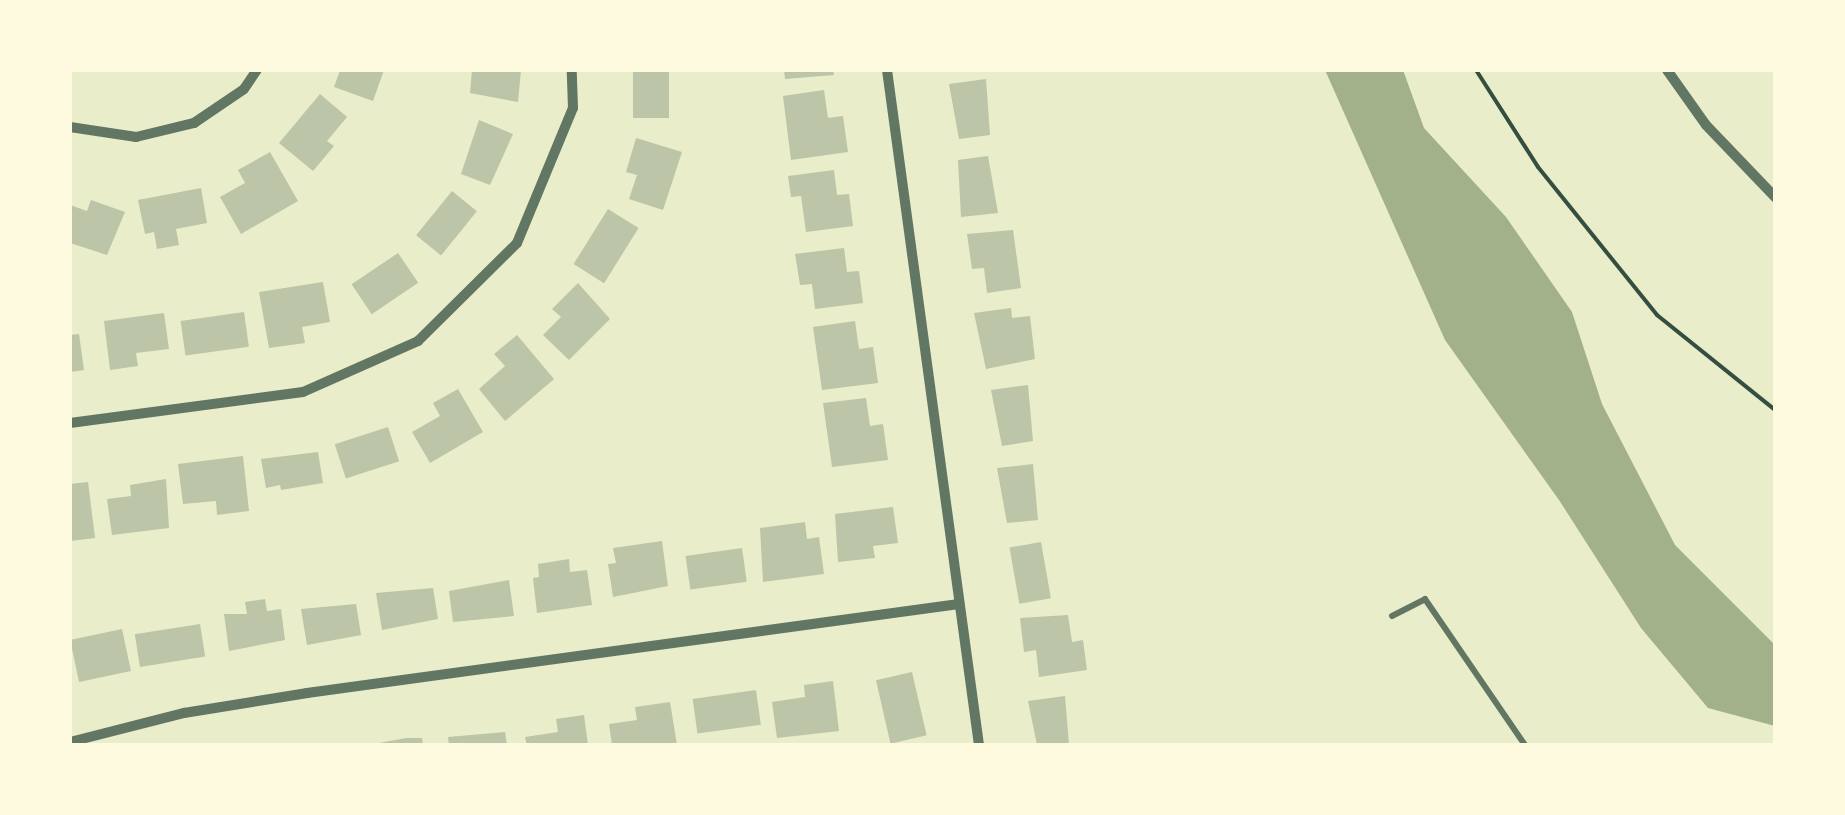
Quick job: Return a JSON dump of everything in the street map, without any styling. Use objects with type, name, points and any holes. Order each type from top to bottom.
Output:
[{"type":"street","points":[[70,127],[136,137],[194,123],[244,89],[257,70]]},
{"type":"street","points":[[70,423],[303,392],[418,341],[517,243],[572,108],[572,70]]},
{"type":"street","points":[[887,70],[979,745]]},
{"type":"street","points":[[1667,70],[1706,125],[1775,197]]},
{"type":"street","points":[[70,742],[184,713],[307,693],[959,604]]},
{"type":"lane","points":[[1392,616],[1425,598],[1525,745]]},
{"type":"path","points":[[1476,70],[1538,167],[1657,315],[1775,410]]},
{"type":"shaded area","points":[[1325,70],[1403,70],[1424,128],[1506,217],[1572,312],[1602,404],[1675,545],[1775,645],[1775,726],[1708,708],[1641,628],[1559,500],[1445,340]]},
{"type":"building","points":[[340,70],[384,70],[373,101],[334,87]]},
{"type":"building","points":[[472,70],[521,70],[518,102],[470,93]]},
{"type":"building","points":[[633,70],[669,70],[669,118],[633,118]]},
{"type":"building","points":[[784,70],[833,70],[834,75],[785,79]]},
{"type":"building","points":[[986,79],[990,135],[959,139],[949,84]]},
{"type":"building","points":[[824,90],[828,118],[843,116],[848,152],[791,160],[783,96]]},
{"type":"building","points":[[320,94],[347,117],[327,141],[334,146],[313,171],[279,143]]},
{"type":"building","points":[[479,120],[513,134],[490,185],[461,174]]},
{"type":"building","points":[[636,138],[682,152],[663,210],[629,199],[637,175],[626,172]]},
{"type":"building","points":[[270,152],[298,201],[241,234],[220,197],[245,183],[238,170]]},
{"type":"building","points":[[988,156],[998,213],[961,217],[958,160]]},
{"type":"building","points":[[834,170],[837,195],[849,194],[853,226],[806,232],[801,196],[791,197],[788,176]]},
{"type":"building","points":[[201,188],[207,223],[176,229],[179,245],[157,249],[154,232],[145,234],[138,200]]},
{"type":"building","points":[[452,191],[477,211],[441,255],[416,235]]},
{"type":"building","points":[[91,200],[125,212],[107,255],[70,243],[70,205],[87,211]]},
{"type":"building","points":[[608,209],[639,228],[604,283],[574,264]]},
{"type":"building","points":[[1013,230],[1021,288],[987,293],[984,268],[972,269],[967,234]]},
{"type":"building","points":[[844,248],[847,272],[859,271],[863,303],[815,309],[812,284],[800,285],[795,254]]},
{"type":"building","points":[[398,253],[418,283],[372,314],[352,284]]},
{"type":"building","points":[[323,282],[330,322],[302,327],[305,343],[269,348],[259,292]]},
{"type":"building","points":[[578,283],[610,319],[569,360],[543,335],[561,317],[552,309]]},
{"type":"building","points":[[1011,308],[1012,318],[1030,316],[1035,359],[986,369],[974,313]]},
{"type":"building","points":[[244,312],[249,347],[185,356],[181,321]]},
{"type":"building","points":[[164,313],[169,349],[136,353],[138,366],[110,370],[104,321]]},
{"type":"building","points":[[855,321],[859,349],[873,347],[878,383],[822,390],[813,327]]},
{"type":"building","points":[[79,334],[84,370],[70,372],[70,335]]},
{"type":"building","points":[[517,335],[554,379],[505,421],[479,389],[505,366],[494,354]]},
{"type":"building","points":[[1028,385],[1033,441],[1002,446],[991,390]]},
{"type":"building","points":[[458,389],[483,432],[430,463],[412,432],[440,416],[433,403]]},
{"type":"building","points":[[866,398],[870,426],[883,424],[888,460],[832,467],[823,403]]},
{"type":"building","points":[[388,427],[399,461],[346,479],[335,444]]},
{"type":"building","points":[[318,452],[323,483],[281,490],[280,485],[266,488],[261,459]]},
{"type":"building","points":[[243,456],[249,511],[217,515],[216,501],[183,504],[178,464]]},
{"type":"building","points":[[1033,464],[1038,520],[1007,523],[997,468]]},
{"type":"building","points":[[166,479],[169,528],[112,535],[107,499],[131,496],[130,485]]},
{"type":"building","points":[[88,482],[95,538],[70,541],[70,484]]},
{"type":"building","points":[[893,507],[898,543],[873,546],[875,558],[838,562],[835,514]]},
{"type":"building","points":[[805,522],[807,539],[819,537],[824,574],[763,582],[760,528]]},
{"type":"building","points":[[662,541],[668,586],[613,597],[608,564],[616,563],[613,548]]},
{"type":"building","points":[[1041,542],[1051,598],[1019,604],[1009,548]]},
{"type":"building","points":[[742,548],[747,582],[690,590],[686,556]]},
{"type":"building","points":[[569,559],[570,572],[587,570],[592,605],[537,613],[533,578],[539,577],[538,564]]},
{"type":"building","points":[[509,580],[514,616],[453,622],[449,591]]},
{"type":"building","points":[[433,588],[438,619],[382,630],[376,593]]},
{"type":"building","points":[[265,599],[267,611],[281,609],[285,640],[229,651],[224,614],[247,614],[245,602]]},
{"type":"building","points":[[356,604],[361,635],[307,645],[301,609]]},
{"type":"building","points":[[1068,615],[1072,642],[1083,640],[1087,670],[1039,677],[1036,650],[1024,652],[1020,618]]},
{"type":"building","points":[[200,624],[205,657],[140,667],[135,634]]},
{"type":"building","points":[[122,629],[131,671],[79,682],[70,640]]},
{"type":"building","points":[[912,672],[927,735],[891,744],[876,680]]},
{"type":"building","points":[[833,681],[839,731],[777,738],[772,702],[805,697],[804,685]]},
{"type":"building","points":[[756,690],[761,725],[697,734],[693,699]]},
{"type":"building","points":[[1065,696],[1069,745],[1037,745],[1028,701]]},
{"type":"building","points":[[670,702],[677,745],[612,745],[609,724],[637,720],[635,707]]},
{"type":"building","points":[[584,715],[588,745],[527,745],[525,737],[558,732],[556,719]]},
{"type":"building","points":[[505,732],[507,745],[449,745],[448,737]]},
{"type":"building","points":[[422,738],[423,745],[368,745]]}]
